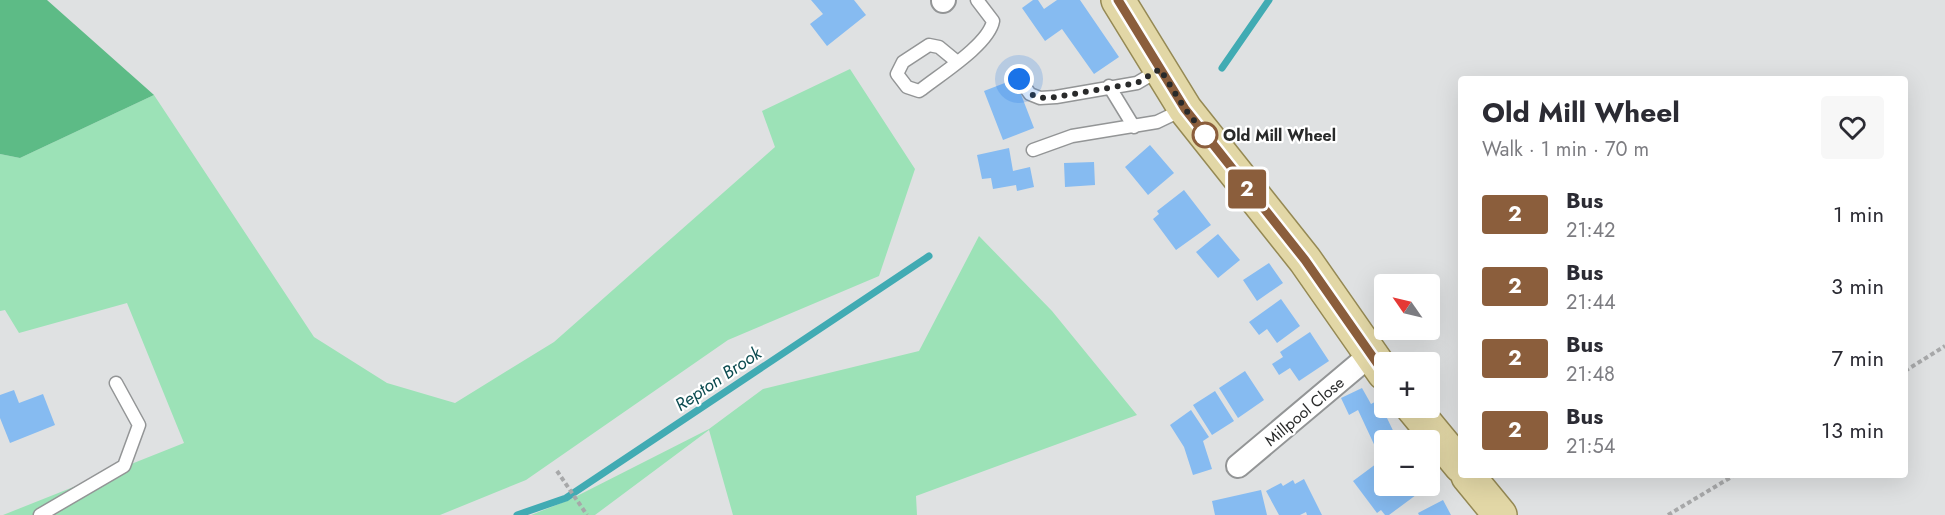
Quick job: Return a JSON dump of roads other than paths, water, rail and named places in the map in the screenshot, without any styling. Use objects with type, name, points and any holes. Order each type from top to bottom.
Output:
[{"type":"main road","points":[[1118,0],[1185,109],[1305,260],[1374,360]]},
{"type":"main road","points":[[1421,418],[1458,462]]},
{"type":"main road","points":[[1470,478],[1500,515]]},
{"type":"street","name":"Millpool Close","points":[[1238,466],[1374,366]]},
{"type":"lane","points":[[956,61],[939,47],[929,45],[903,62],[897,74],[907,87],[919,91],[981,41],[992,27],[991,15],[977,0]]},
{"type":"lane","points":[[1019,79],[1030,94],[1040,98],[1056,97],[1109,86],[1137,83],[1160,69]]},
{"type":"lane","points":[[1109,86],[1134,127]]},
{"type":"lane","points":[[1033,150],[1072,136],[1157,122],[1185,109]]},
{"type":"lane","points":[[40,515],[124,466],[139,425],[116,383]]},
{"type":"waterway","name":"Repton Brook","points":[[1222,68],[1269,0]]},
{"type":"waterway","name":"Repton Brook","points":[[517,515],[566,498],[929,256]]},
{"type":"place","name":"Old Mill Wheel","points":[[1205,135]]}]
